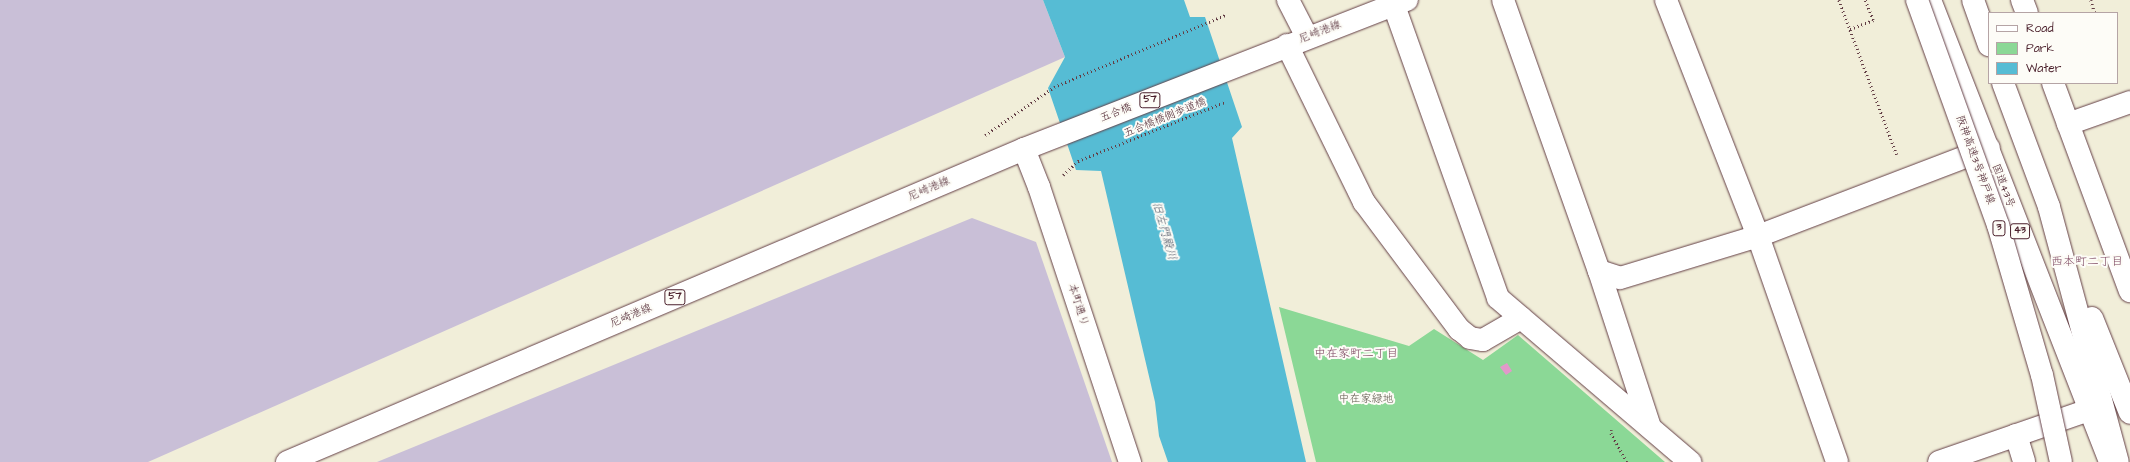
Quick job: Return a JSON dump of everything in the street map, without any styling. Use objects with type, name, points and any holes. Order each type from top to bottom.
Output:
[{"type":"main road","points":[[1288,0],[1307,37]]},
{"type":"main road","points":[[1503,0],[1599,271],[1650,427]]},
{"type":"main road","points":[[1666,0],[1758,236],[1837,462]]},
{"type":"main road","name":"阪神高速3号神戸線","points":[[1917,0],[1998,225],[2042,375],[2061,462]]},
{"type":"main road","name":"国道43号","points":[[1930,0],[1989,148],[2110,462]]},
{"type":"main road","points":[[1973,0],[1988,42]]},
{"type":"main road","points":[[2022,0],[2027,12]]},
{"type":"main road","points":[[1398,2],[1498,298],[1690,462]]},
{"type":"main road","name":"尼崎港線","points":[[1236,67],[1287,45],[1398,2]]},
{"type":"main road","points":[[1287,45],[1364,202],[1459,329],[1470,338],[1482,340],[1521,318]]},
{"type":"main road","name":"五合橋","points":[[1064,134],[1236,67]]},
{"type":"main road","points":[[2003,84],[2049,207],[2130,413]]},
{"type":"main road","points":[[2053,84],[2130,291]]},
{"type":"main road","points":[[2068,124],[2130,102]]},
{"type":"main road","name":"尼崎港線","points":[[287,462],[1024,149],[1064,134]]},
{"type":"main road","points":[[1599,271],[1620,278],[1758,236],[1906,178],[1989,148]]},
{"type":"main road","name":"本町通り","points":[[1024,149],[1039,187],[1130,462]]},
{"type":"main road","points":[[2049,207],[2118,462]]},
{"type":"main road","points":[[1607,297],[1620,278]]},
{"type":"main road","points":[[1939,462],[2089,410]]},
{"type":"main road","points":[[2016,435],[2024,462]]},
{"type":"path","points":[[1839,0],[1906,178]]},
{"type":"path","points":[[1850,29],[1873,20],[1865,0]]},
{"type":"path","points":[[2091,0],[2095,12]]},
{"type":"path","points":[[984,135],[1054,87],[1225,15]]},
{"type":"path","name":"五合橋橋側歩道橋","points":[[1039,187],[1065,174],[1078,161],[1230,100]]},
{"type":"shaded area","points":[[0,0],[1043,0],[1065,57],[148,462],[0,462]]},
{"type":"shaded area","points":[[972,218],[1036,242],[1112,462],[377,462]]},
{"type":"green space","name":"中在家緑地","points":[[1279,307],[1409,346],[1434,329],[1483,360],[1518,335],[1665,462],[1316,462]]},
{"type":"water","name":"旧左門殿川","points":[[1043,0],[1184,0],[1190,17],[1205,17],[1242,127],[1232,138],[1306,462],[1168,462],[1159,436],[1155,402],[1101,171],[1076,170],[1048,88],[1065,57]]},
{"type":"building","points":[[1507,363],[1512,371],[1506,375],[1500,367]]},
{"type":"district","name":"西本町二丁目","points":[[2087,262]]},
{"type":"district","name":"中在家町二丁目","points":[[1356,354]]}]
